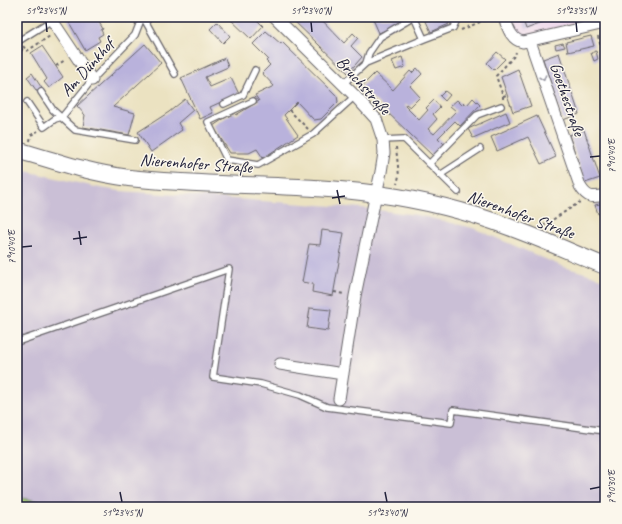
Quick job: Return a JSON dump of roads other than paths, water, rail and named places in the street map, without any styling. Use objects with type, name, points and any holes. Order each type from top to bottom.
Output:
[{"type":"main road","name":"Nierenhofer Straße","points":[[17,150],[84,170],[129,178],[376,194],[394,197],[455,210],[502,225],[605,266]]},
{"type":"street","name":"Bruchstraße","points":[[275,17],[355,96],[376,119],[383,140],[384,153],[376,194]]},
{"type":"street","name":"Goethestraße","points":[[504,17],[510,33],[524,41],[583,192],[594,197],[605,195]]},
{"type":"street","points":[[51,18],[92,80]]},
{"type":"street","points":[[524,41],[600,24]]},
{"type":"street","points":[[339,399],[356,296],[376,194]]},
{"type":"street","points":[[280,364],[343,374]]},
{"type":"lane","points":[[142,17],[175,74]]},
{"type":"lane","name":"Am Dünkhof","points":[[27,102],[44,127],[55,119],[62,117],[92,80],[135,35],[142,17]]},
{"type":"lane","points":[[366,64],[369,53],[380,37],[414,17],[424,39]]},
{"type":"lane","points":[[343,84],[366,64],[453,28],[458,17]]},
{"type":"lane","points":[[17,42],[51,18]]},
{"type":"lane","points":[[224,104],[243,95],[255,70]]},
{"type":"lane","points":[[41,92],[53,110],[75,130],[135,140]]},
{"type":"lane","points":[[253,101],[208,122],[227,160],[258,165],[313,134],[355,96]]},
{"type":"lane","points":[[429,164],[477,114],[501,106]]},
{"type":"lane","points":[[383,140],[404,139],[458,192]]},
{"type":"lane","points":[[440,175],[480,149]]},
{"type":"lane","points":[[17,342],[229,269],[213,377],[261,384],[300,395],[326,407],[451,423],[453,410],[605,431]]}]
